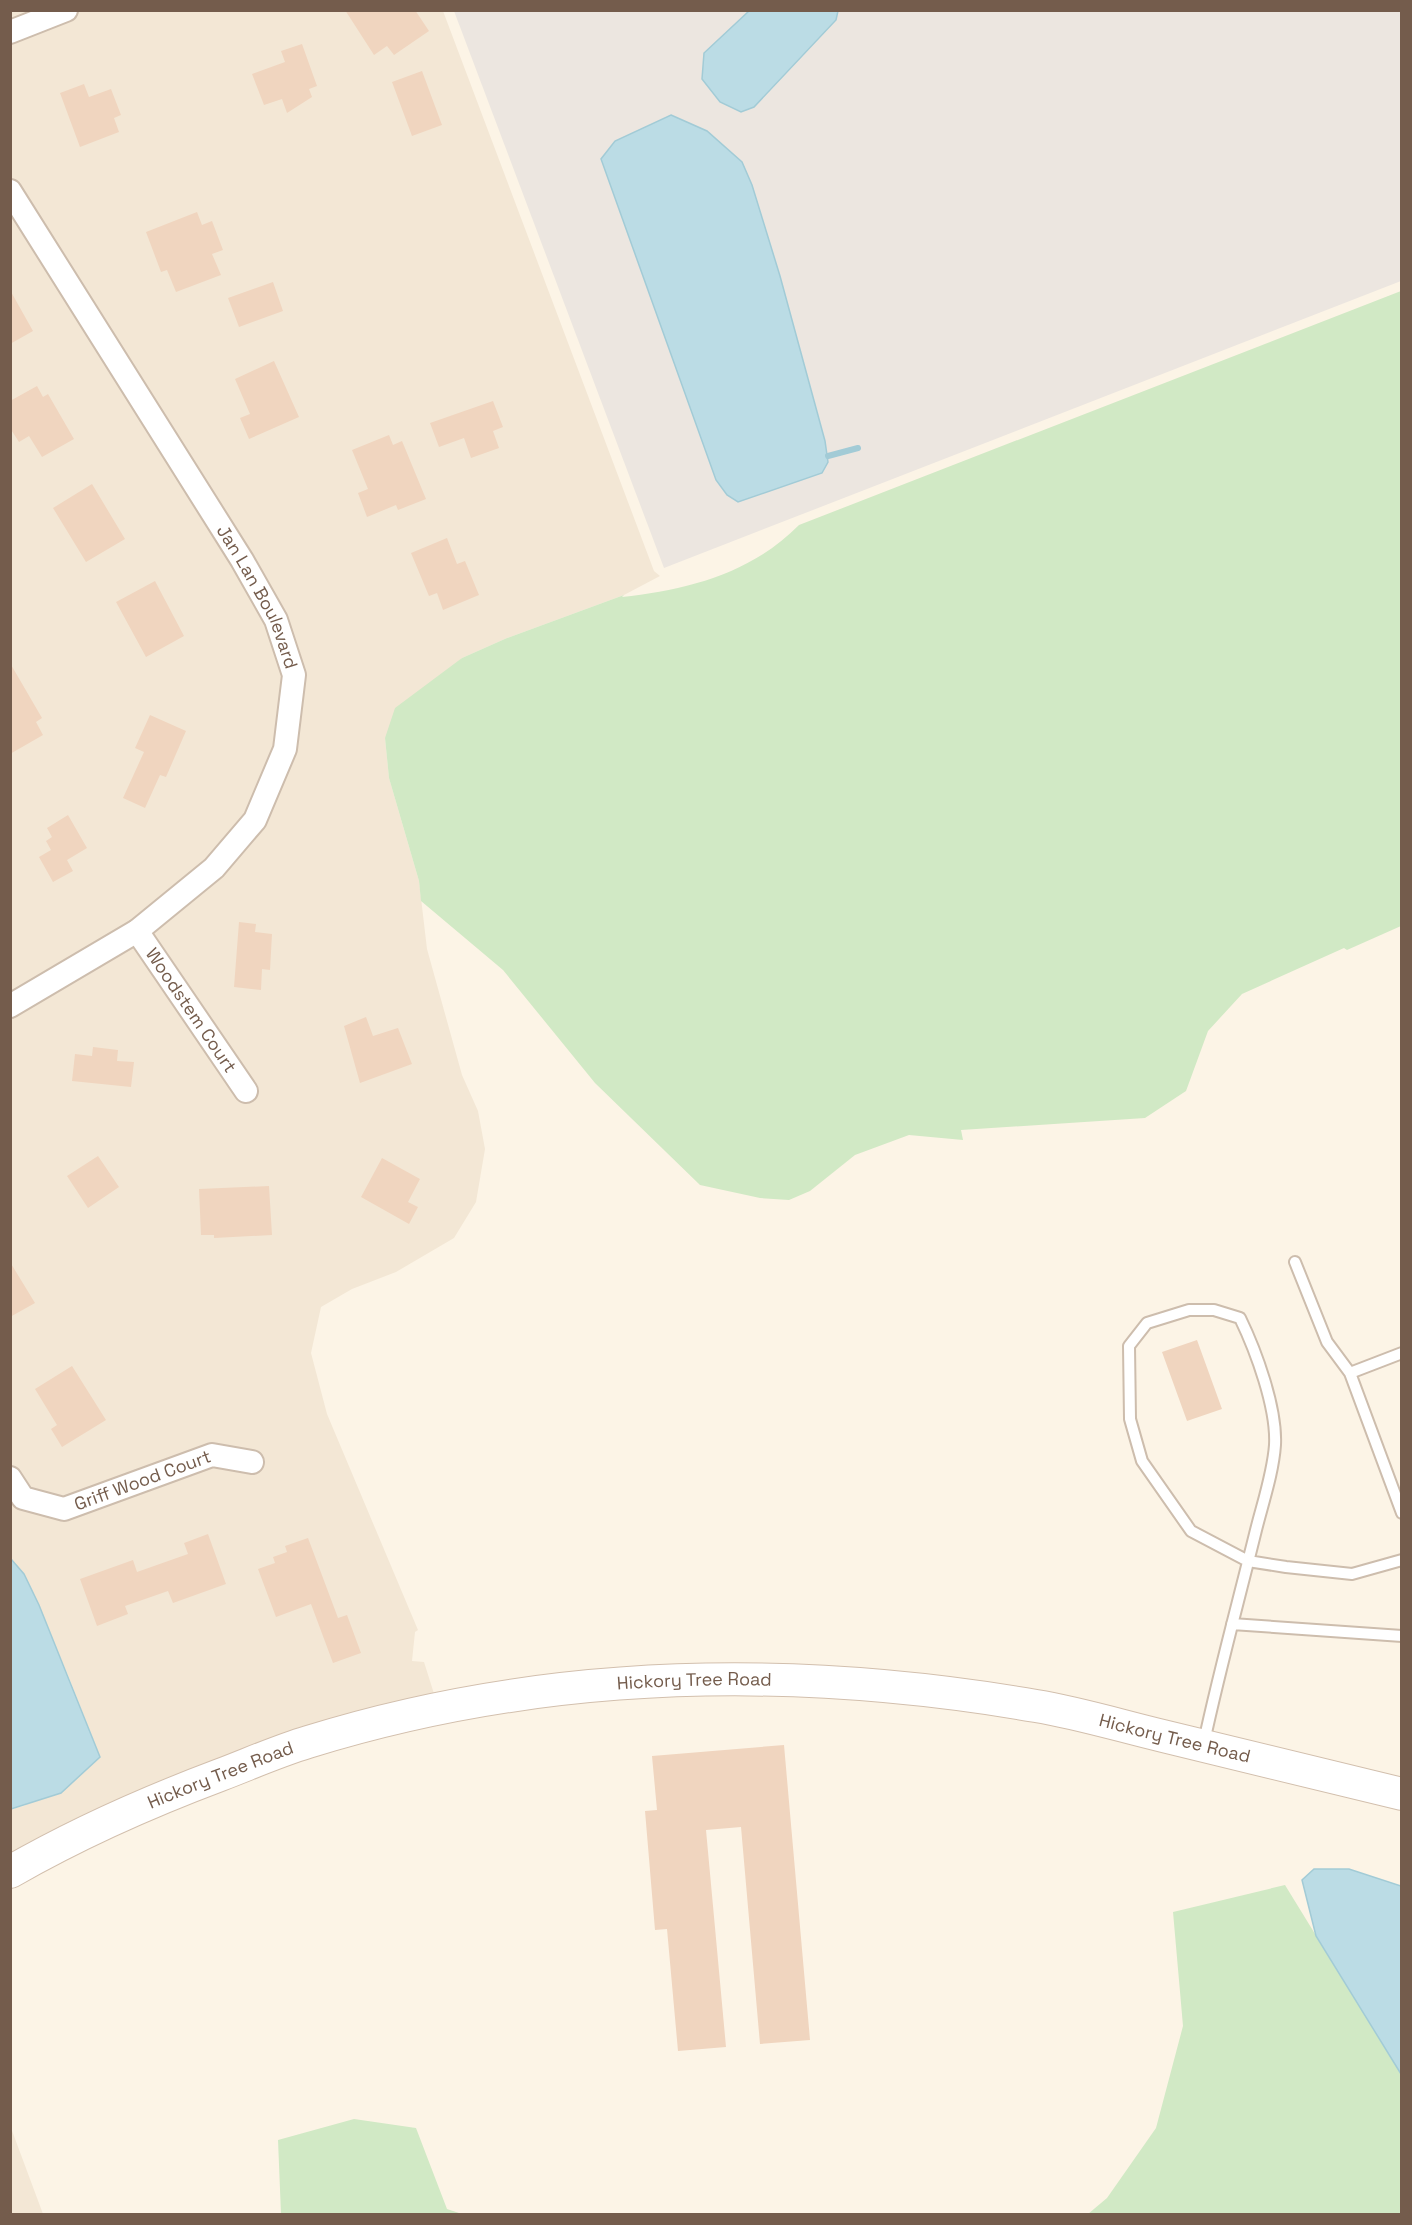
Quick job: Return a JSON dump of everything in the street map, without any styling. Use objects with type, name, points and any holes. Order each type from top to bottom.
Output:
[{"type":"street","points":[[10,32],[66,10]]},
{"type":"street","name":"Jan Lan Boulevard","points":[[10,191],[248,570],[276,620],[294,675],[285,749],[255,820],[214,868],[137,931],[12,1001]]},
{"type":"street","name":"Woodstem Court","points":[[137,931],[246,1091]]},
{"type":"street","name":"Griff Wood Court","points":[[10,1478],[23,1498],[64,1509],[212,1455],[252,1462]]},
{"type":"street","name":"Hickory Tree Road","points":[[10,1872],[128,1811],[305,1743],[384,1721],[492,1699],[584,1685],[708,1679],[810,1679],[927,1690],[1040,1706],[1401,1794]]},
{"type":"lane","points":[[1295,1262],[1327,1342],[1350,1372],[1401,1513]]},
{"type":"lane","points":[[1203,1746],[1248,1561],[1275,1444],[1268,1393],[1255,1349],[1239,1318],[1214,1310],[1189,1310],[1147,1323],[1129,1346],[1130,1419],[1142,1461],[1191,1531],[1248,1561],[1352,1574],[1401,1560]]},
{"type":"lane","points":[[1350,1372],[1401,1353]]},
{"type":"lane","points":[[1232,1624],[1401,1636]]},
{"type":"shaded area","points":[[11,11],[443,11],[654,571],[660,576],[624,595],[507,638],[462,658],[385,738],[389,778],[419,881],[427,949],[462,1075],[478,1111],[485,1149],[476,1202],[454,1238],[396,1272],[352,1289],[321,1307],[311,1353],[327,1414],[418,1630],[415,1632],[412,1661],[424,1662],[436,1700],[11,1860],[11,1809],[24,1806],[100,1757],[68,1675],[24,1574],[11,1559]]},
{"type":"shaded area","points":[[454,11],[1401,11],[1401,281],[664,568]]},
{"type":"shaded area","points":[[11,2128],[43,2214],[11,2214]]},
{"type":"green space","points":[[1401,291],[1401,926],[1347,950],[1344,948],[1242,994],[1208,1031],[1186,1091],[1145,1118],[961,1130],[963,1140],[909,1135],[855,1155],[810,1191],[789,1200],[760,1198],[700,1185],[595,1083],[503,970],[421,901],[419,881],[389,778],[385,738],[395,708],[462,658],[507,638],[624,595],[622,597],[670,590],[717,576],[761,556],[799,525]]},
{"type":"green space","points":[[1285,1885],[1401,2074],[1401,2214],[1088,2214],[1107,2198],[1156,2128],[1183,2026],[1173,1912]]},
{"type":"green space","points":[[354,2119],[416,2128],[447,2209],[462,2214],[281,2214],[278,2140]]},
{"type":"water","points":[[749,11],[838,11],[836,20],[754,107],[741,112],[720,102],[702,79],[704,53]]},
{"type":"water","points":[[671,115],[707,131],[742,162],[752,185],[780,276],[825,441],[828,462],[822,473],[738,502],[727,495],[716,480],[601,159],[615,141]]},
{"type":"water","points":[[11,1559],[24,1574],[39,1605],[100,1757],[61,1793],[11,1809]]},
{"type":"water","points":[[1314,1869],[1349,1869],[1401,1886],[1401,2074],[1316,1936],[1302,1880]]},
{"type":"building","points":[[345,10],[415,10],[429,31],[394,55],[387,46],[374,55]]},
{"type":"building","points":[[302,44],[317,86],[309,89],[312,97],[287,113],[282,99],[264,105],[252,74],[285,62],[281,51]]},
{"type":"building","points":[[422,71],[442,125],[412,136],[392,82]]},
{"type":"building","points":[[84,84],[89,97],[111,89],[121,115],[114,118],[119,132],[80,147],[60,93]]},
{"type":"building","points":[[197,212],[202,225],[212,221],[223,250],[212,254],[221,275],[176,292],[167,270],[161,272],[146,232]]},
{"type":"building","points":[[273,282],[283,311],[239,327],[228,298]]},
{"type":"building","points":[[10,290],[33,331],[10,344]]},
{"type":"building","points":[[274,361],[299,417],[249,439],[240,418],[250,414],[235,379]]},
{"type":"building","points":[[37,386],[43,397],[48,394],[74,439],[42,457],[29,436],[19,442],[10,428],[10,401]]},
{"type":"building","points":[[493,401],[503,427],[493,431],[499,448],[471,458],[464,438],[439,447],[430,423]]},
{"type":"building","points":[[389,435],[393,445],[402,441],[426,499],[398,510],[396,505],[367,517],[358,493],[368,489],[352,450]]},
{"type":"building","points":[[92,484],[125,539],[86,562],[53,508]]},
{"type":"building","points":[[447,538],[457,564],[465,561],[479,595],[443,610],[437,593],[429,596],[411,553]]},
{"type":"building","points":[[155,581],[184,636],[146,657],[116,602]]},
{"type":"building","points":[[10,663],[42,718],[36,722],[43,735],[10,754]]},
{"type":"building","points":[[150,715],[186,731],[166,777],[160,775],[145,808],[123,798],[144,752],[135,748]]},
{"type":"building","points":[[68,815],[87,848],[67,860],[73,871],[53,882],[39,857],[51,850],[46,841],[52,837],[47,828]]},
{"type":"building","points":[[239,922],[256,924],[255,932],[272,934],[270,970],[262,969],[261,990],[234,987]]},
{"type":"building","points":[[366,1017],[373,1036],[398,1028],[412,1064],[360,1083],[344,1026]]},
{"type":"building","points":[[93,1047],[118,1050],[117,1061],[134,1062],[131,1087],[72,1081],[75,1054],[92,1056]]},
{"type":"building","points":[[98,1156],[119,1187],[88,1208],[67,1176]]},
{"type":"building","points":[[382,1158],[420,1179],[408,1202],[418,1207],[409,1224],[361,1197]]},
{"type":"building","points":[[269,1186],[272,1235],[214,1238],[214,1235],[201,1235],[199,1189]]},
{"type":"building","points":[[10,1262],[35,1303],[10,1317]]},
{"type":"building","points":[[1197,1340],[1222,1409],[1187,1421],[1162,1352]]},
{"type":"building","points":[[72,1366],[106,1420],[62,1447],[51,1429],[57,1425],[35,1389]]},
{"type":"building","points":[[208,1534],[226,1584],[173,1603],[168,1591],[125,1606],[128,1614],[97,1626],[80,1579],[133,1560],[137,1572],[188,1554],[184,1543]]},
{"type":"building","points":[[308,1538],[338,1618],[347,1615],[361,1653],[333,1663],[311,1604],[276,1617],[258,1569],[275,1563],[273,1557],[287,1552],[285,1546]]},
{"type":"building","points":[[784,1745],[810,2040],[760,2044],[741,1827],[706,1830],[726,2047],[678,2051],[667,1929],[655,1930],[645,1811],[657,1810],[652,1756]]},
{"type":"waterway","points":[[828,456],[858,448]]}]
